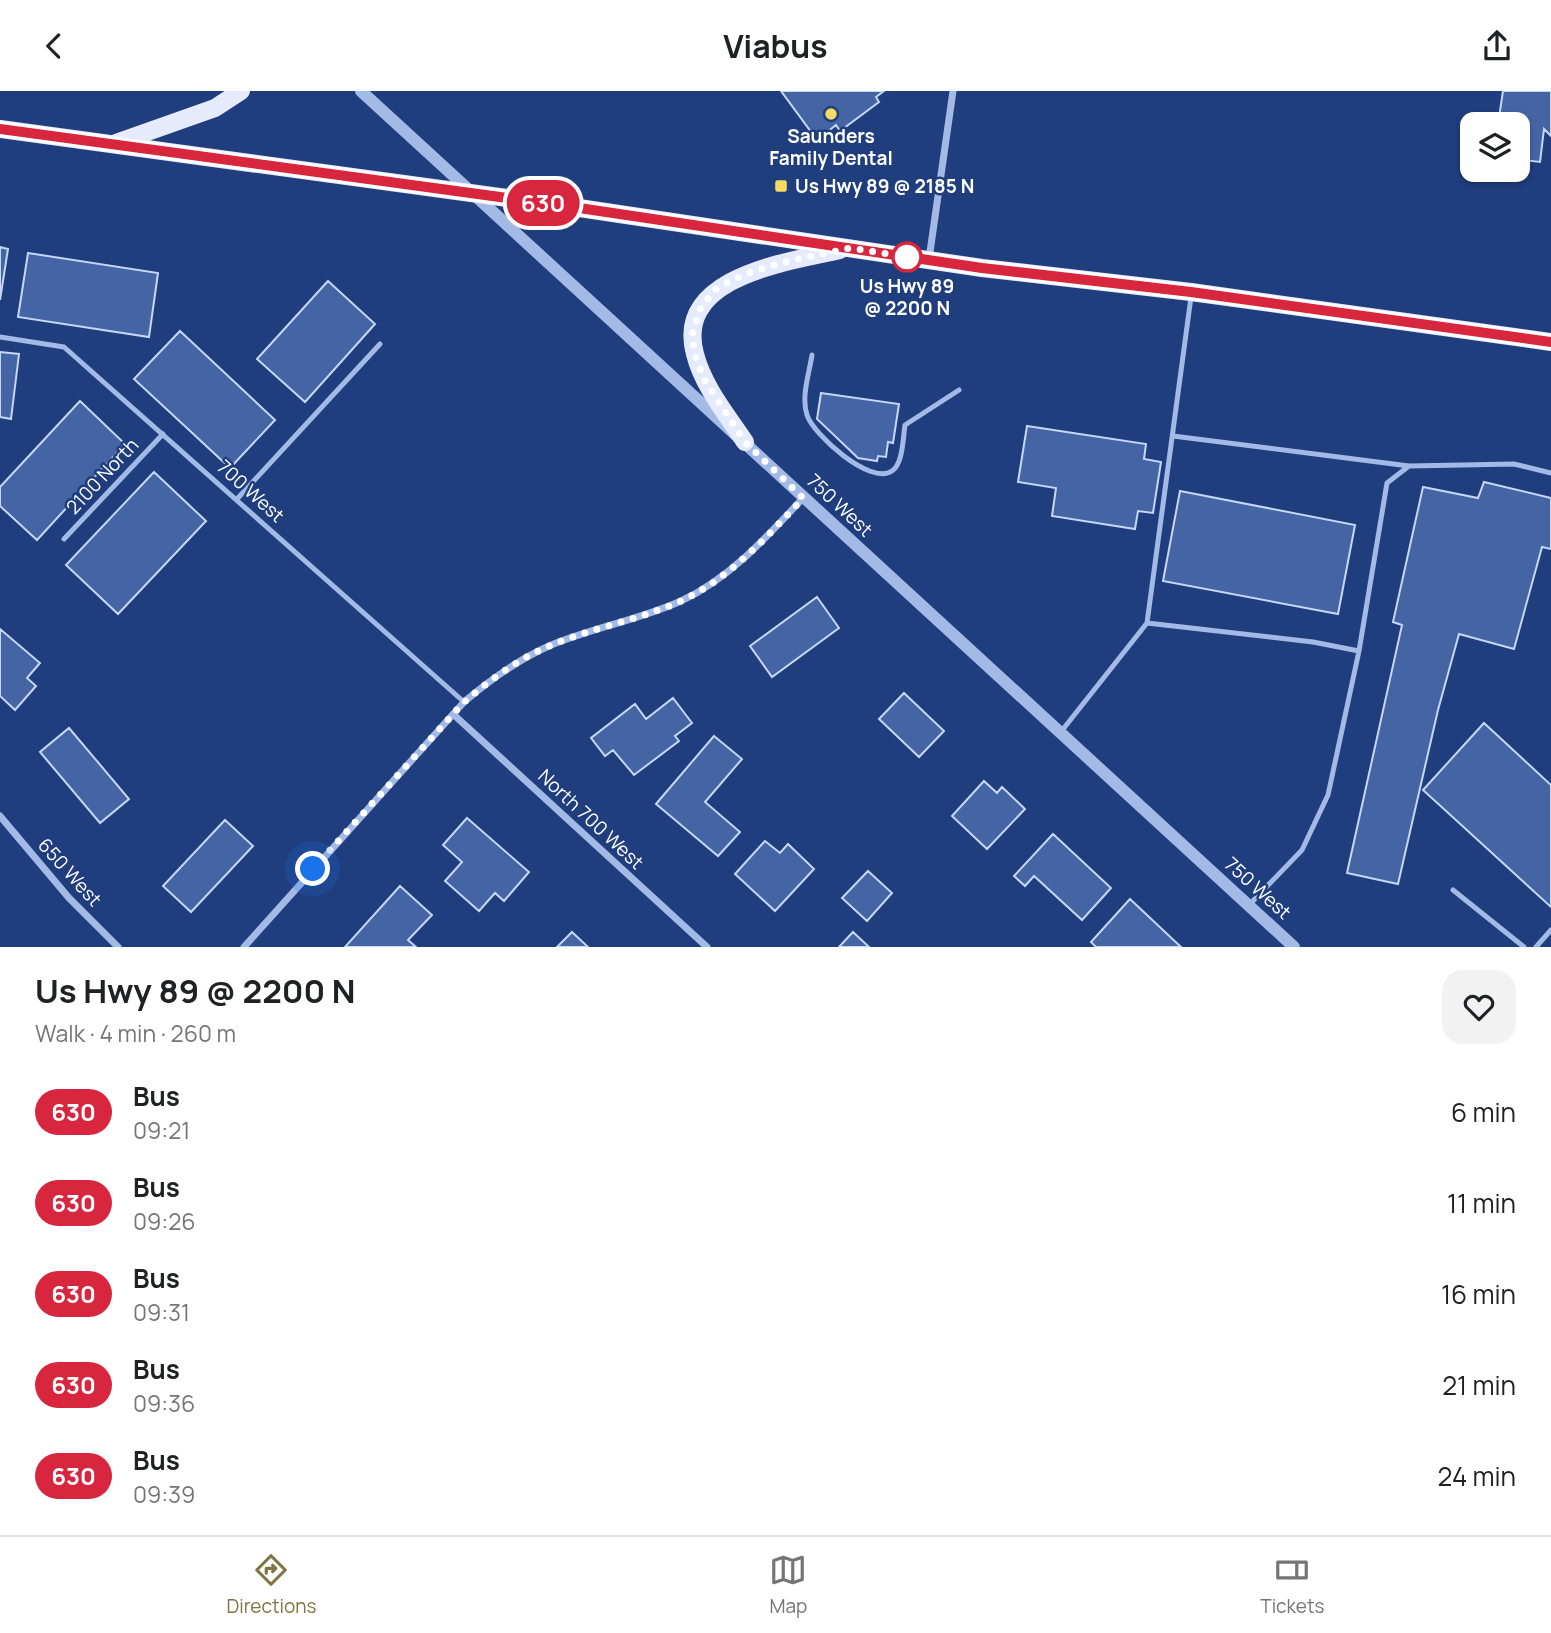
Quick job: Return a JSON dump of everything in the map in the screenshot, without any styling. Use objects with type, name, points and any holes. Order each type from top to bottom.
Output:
[{"type":"main road","points":[[110,145],[215,108],[241,91]]},
{"type":"main road","points":[[0,129],[472,193],[929,260],[1191,292],[1551,342]]},
{"type":"main road","points":[[745,442],[704,379],[695,355],[692,335],[701,307],[716,289],[748,273],[850,248]]},
{"type":"street","name":"750 West","points":[[361,91],[1294,947]]},
{"type":"street","points":[[929,260],[953,91]]},
{"type":"street","points":[[244,947],[464,702],[518,661],[550,646],[682,600],[734,566],[767,538],[803,498]]},
{"type":"street","name":"North 700 West","points":[[453,714],[707,947]]},
{"type":"street","name":"650 West","points":[[0,817],[69,898],[118,947]]},
{"type":"lane","points":[[1060,733],[1147,623],[1191,292]]},
{"type":"lane","name":"700 West","points":[[0,337],[64,347],[464,702]]},
{"type":"lane","points":[[237,499],[380,344]]},
{"type":"lane","points":[[812,355],[805,399],[808,419],[852,464],[872,473],[885,474],[893,471],[898,464],[905,425],[959,390]]},
{"type":"lane","name":"2100 North","points":[[64,539],[163,434]]},
{"type":"lane","points":[[1173,436],[1409,466],[1514,464],[1551,473]]},
{"type":"lane","points":[[1248,905],[1302,850],[1328,795],[1359,651],[1388,483],[1409,466]]},
{"type":"lane","points":[[1147,623],[1313,642],[1359,651]]},
{"type":"lane","points":[[1453,890],[1524,947]]},
{"type":"lane","points":[[1536,947],[1551,930]]},
{"type":"building","name":"Saunders Family Dental","points":[[781,91],[884,91],[876,97],[879,102],[840,131],[836,125],[817,140]]},
{"type":"building","points":[[1503,91],[1551,91],[1551,136],[1544,129],[1540,162],[1530,161],[1530,112],[1500,112]]},
{"type":"building","points":[[0,247],[8,249],[0,300]]},
{"type":"building","points":[[28,253],[158,273],[149,337],[18,317]]},
{"type":"building","points":[[328,281],[375,324],[305,402],[257,359]]},
{"type":"building","points":[[180,331],[275,420],[230,468],[134,379]]},
{"type":"building","points":[[0,352],[19,354],[11,419],[0,417]]},
{"type":"building","points":[[821,393],[899,404],[893,443],[888,442],[886,457],[878,456],[877,461],[858,458],[817,419]]},
{"type":"building","points":[[80,401],[125,444],[37,540],[0,506],[0,487]]},
{"type":"building","points":[[1027,426],[1146,444],[1144,459],[1161,462],[1153,513],[1138,511],[1135,529],[1052,516],[1056,488],[1018,482]]},
{"type":"building","points":[[154,472],[206,521],[118,614],[66,565]]},
{"type":"building","points":[[1484,482],[1551,498],[1551,549],[1542,547],[1514,649],[1459,634],[1438,710],[1398,884],[1347,873],[1402,625],[1393,622],[1423,487],[1478,498]]},
{"type":"building","points":[[1180,491],[1355,525],[1338,614],[1163,581]]},
{"type":"building","points":[[817,597],[839,628],[772,677],[750,646]]},
{"type":"building","points":[[0,629],[40,663],[27,678],[36,686],[15,710],[0,696]]},
{"type":"building","points":[[904,693],[944,731],[919,757],[879,719]]},
{"type":"building","points":[[673,698],[692,723],[675,736],[679,741],[634,775],[613,750],[605,756],[591,738],[635,704],[646,719]]},
{"type":"building","points":[[1484,723],[1551,785],[1551,907],[1423,790]]},
{"type":"building","points":[[69,728],[129,799],[100,823],[40,752]]},
{"type":"building","points":[[714,736],[742,759],[705,802],[740,832],[718,856],[656,804]]},
{"type":"building","points":[[984,781],[997,793],[1002,787],[1025,809],[987,849],[952,816]]},
{"type":"building","points":[[467,818],[529,872],[504,901],[495,893],[479,911],[445,881],[462,862],[443,845]]},
{"type":"building","points":[[225,820],[253,846],[191,912],[163,886]]},
{"type":"building","points":[[1053,834],[1111,888],[1082,920],[1034,876],[1025,886],[1014,876]]},
{"type":"building","points":[[765,841],[780,853],[788,844],[814,869],[775,911],[735,874]]},
{"type":"building","points":[[868,871],[892,893],[867,921],[842,898]]},
{"type":"building","points":[[400,886],[432,915],[408,940],[416,947],[345,947]]},
{"type":"building","points":[[1130,899],[1181,947],[1096,947],[1091,942]]},
{"type":"building","points":[[572,932],[588,947],[557,947]]},
{"type":"building","points":[[853,932],[869,947],[839,947]]},
{"type":"bus line","name":"630","points":[[0,129],[559,205],[982,268],[1191,292],[1551,342]]},
{"type":"place","name":"Saunders Family Dental","points":[[831,114]]},
{"type":"place","name":"Us Hwy 89 @ 2185 N","points":[[781,186]]},
{"type":"place","name":"Us Hwy 89 @ 2200 N","points":[[907,257]]},
{"type":"route","points":[[313,869],[464,702],[482,687],[518,661],[550,646],[682,600],[734,566],[767,538],[803,498],[745,442],[704,379],[695,355],[692,335],[701,307],[716,289],[748,273],[780,263],[850,248],[907,257]]}]
